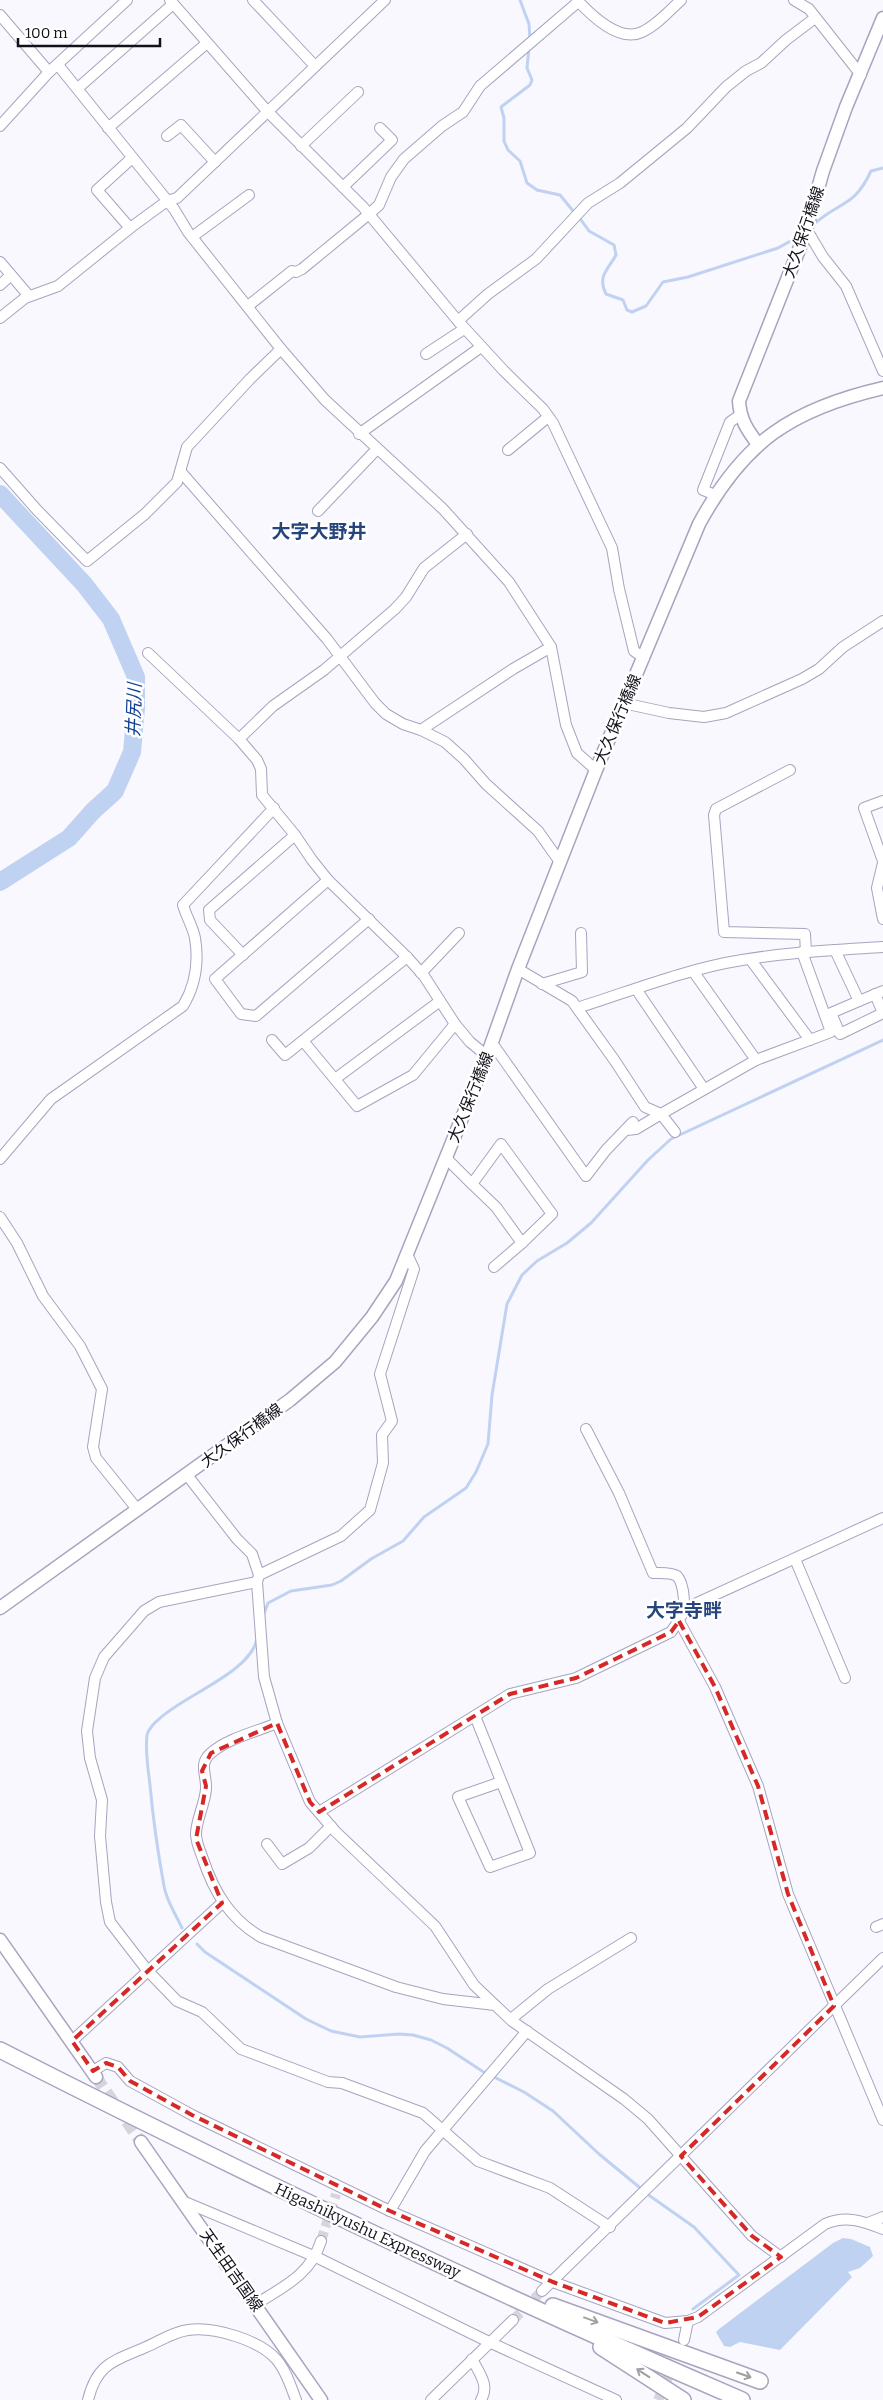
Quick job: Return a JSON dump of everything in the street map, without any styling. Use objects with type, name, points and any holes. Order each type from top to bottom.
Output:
[{"type":"highway","name":"Higashikyushu Expressway","points":[[0,2050],[282,2190],[446,2267],[742,2400]]},
{"type":"highway","points":[[383,2237],[440,2272],[558,2324],[607,2350],[683,2400]]},
{"type":"highway","points":[[446,2267],[760,2381]]},
{"type":"main road","name":"大久保行橋線","points":[[740,415],[739,401],[804,237],[823,171],[883,18]]},
{"type":"main road","name":"大久保行橋線","points":[[0,1608],[290,1400],[335,1362],[372,1317],[396,1280],[407,1254],[487,1056],[518,969],[596,770],[699,524],[715,495],[737,466],[758,444],[780,427],[806,412],[844,397],[883,388]]},
{"type":"main road","points":[[740,415],[746,429],[758,444]]},
{"type":"main road","points":[[0,1940],[94,2074]]},
{"type":"main road","name":"天生田吉国線","points":[[141,2142],[185,2202],[321,2400]]},
{"type":"street","points":[[0,126],[50,72],[127,0]]},
{"type":"street","points":[[253,0],[315,66]]},
{"type":"street","points":[[0,318],[29,296],[58,286],[166,201],[177,198],[385,0]]},
{"type":"street","points":[[248,306],[292,271],[296,272],[302,269],[369,214],[379,204],[391,177],[404,160],[442,126],[463,112],[480,86],[578,1],[615,31],[632,35],[650,28],[681,0]]},
{"type":"street","points":[[794,0],[803,4],[861,75]]},
{"type":"street","points":[[78,88],[172,2],[267,112],[369,214],[461,325],[548,416],[612,548],[619,589],[634,651],[644,658]]},
{"type":"street","points":[[0,15],[50,72]]},
{"type":"street","points":[[426,354],[461,325],[488,294],[536,259],[588,202],[620,183],[687,128],[726,87],[746,71],[761,63],[786,40],[815,18]]},
{"type":"street","points":[[108,128],[207,43]]},
{"type":"street","points":[[58,65],[78,88],[281,349],[325,400],[467,534],[469,539],[509,582],[551,647],[566,725],[577,753],[596,770]]},
{"type":"street","points":[[302,146],[358,92]]},
{"type":"street","points":[[166,136],[181,125],[215,162]]},
{"type":"street","points":[[343,187],[392,140],[380,128]]},
{"type":"street","points":[[130,228],[97,190],[132,158]]},
{"type":"street","points":[[192,237],[249,196]]},
{"type":"street","points":[[804,237],[810,235],[823,257],[846,286],[883,371]]},
{"type":"street","points":[[0,262],[29,296]]},
{"type":"street","points":[[0,285],[11,275]]},
{"type":"street","points":[[359,434],[481,347]]},
{"type":"street","points":[[0,468],[37,510],[88,561],[145,514],[177,482],[187,447],[250,379],[281,349]]},
{"type":"street","points":[[715,495],[703,490],[730,422],[740,415]]},
{"type":"street","points":[[508,450],[548,416]]},
{"type":"street","points":[[318,512],[376,450]]},
{"type":"street","points":[[181,472],[341,656],[386,714],[403,724],[421,730],[445,742],[464,759],[486,784],[538,831],[560,862]]},
{"type":"street","points":[[239,739],[273,706],[341,656],[406,597],[424,568],[467,534]]},
{"type":"street","points":[[623,703],[669,713],[704,717],[726,713],[802,679],[819,669],[843,647],[883,621]]},
{"type":"street","points":[[421,730],[513,669],[551,647]]},
{"type":"street","points":[[148,653],[239,739],[257,760],[261,768],[262,795],[295,835],[328,880],[407,956],[421,972],[455,1024],[470,1042],[487,1056]]},
{"type":"street","points":[[492,1043],[586,1176],[606,1150],[629,1126],[636,1128],[756,1060],[831,1032],[804,952],[805,934],[724,932],[714,815],[716,809],[790,770]]},
{"type":"street","points":[[883,801],[864,808],[883,862],[877,888],[883,919]]},
{"type":"street","points":[[0,1159],[51,1099],[183,1006],[190,994],[196,970],[195,938],[183,905],[274,808]]},
{"type":"street","points":[[243,955],[210,920],[209,910],[295,835]]},
{"type":"street","points":[[328,880],[215,979],[241,1014],[256,1016],[369,919]]},
{"type":"street","points":[[542,984],[582,972],[581,932]]},
{"type":"street","points":[[421,972],[459,933]]},
{"type":"street","points":[[577,1008],[693,971],[750,959],[804,952],[883,947]]},
{"type":"street","points":[[836,950],[859,1001]]},
{"type":"street","points":[[272,1040],[285,1055],[304,1042],[407,956]]},
{"type":"street","points":[[750,959],[810,1040]]},
{"type":"street","points":[[518,969],[572,1001],[645,1106],[661,1114],[675,1132]]},
{"type":"street","points":[[693,971],[756,1060]]},
{"type":"street","points":[[636,989],[704,1089]]},
{"type":"street","points":[[879,993],[883,1013],[840,1034],[831,1012],[879,993]]},
{"type":"street","points":[[335,1079],[440,1001]]},
{"type":"street","points":[[304,1042],[357,1106],[413,1075],[455,1024]]},
{"type":"street","points":[[472,1184],[501,1144],[552,1214],[494,1267]]},
{"type":"street","points":[[446,1158],[496,1207],[522,1243]]},
{"type":"street","points":[[0,1217],[17,1243],[43,1296],[80,1346],[102,1389],[93,1447],[96,1458],[137,1509]]},
{"type":"street","points":[[407,1254],[414,1269],[380,1374],[392,1421],[382,1435],[383,1463],[370,1510],[341,1536],[258,1578],[159,1602],[144,1611],[104,1657],[95,1678],[87,1731],[90,1758],[102,1800],[100,1836],[106,1902],[110,1922],[147,1970],[177,2001],[202,2012],[241,2049],[328,2082],[342,2083],[423,2113],[478,2162],[550,2188],[610,2227]]},
{"type":"street","points":[[586,1429],[619,1493],[653,1573],[676,1576],[681,1581],[686,1608]]},
{"type":"street","points":[[186,1474],[237,1539],[252,1554],[258,1578],[264,1677],[278,1723],[310,1802],[331,1826],[435,1926],[474,1985],[494,2005],[510,2019],[624,2099],[648,2119],[752,2236],[781,2257]]},
{"type":"street","points":[[319,1812],[510,1694],[576,1678],[671,1632],[686,1608],[883,1518]]},
{"type":"street","points":[[795,1559],[845,1678]]},
{"type":"street","points":[[679,1621],[715,1687],[758,1786],[788,1894],[883,2120]]},
{"type":"street","points":[[475,1716],[530,1853],[490,1867],[458,1798],[501,1782]]},
{"type":"street","points":[[278,1723],[227,1743],[211,1753],[205,1760],[202,1772],[206,1786],[196,1839],[211,1883],[222,1903],[248,1929],[279,1944],[396,1987],[444,1999],[494,2005]]},
{"type":"street","points":[[267,1844],[282,1864],[309,1848],[331,1826]]},
{"type":"street","points":[[72,2041],[222,1903]]},
{"type":"street","points":[[510,2019],[548,1989],[631,1938]]},
{"type":"street","points":[[542,2291],[610,2227],[883,1958]]},
{"type":"street","points":[[390,2211],[425,2151],[527,2031]]},
{"type":"street","points":[[94,2074],[106,2063],[118,2067],[130,2081],[337,2190],[553,2282],[665,2323],[688,2321],[698,2317],[825,2224],[837,2219],[852,2218],[883,2229]]},
{"type":"street","points":[[185,2202],[316,2257],[489,2342],[616,2400]]},
{"type":"street","points":[[868,2223],[883,2217]]},
{"type":"street","points":[[256,2304],[296,2279],[316,2257],[321,2240]]},
{"type":"street","points":[[430,2400],[513,2320]]},
{"type":"street","points":[[684,2340],[688,2321]]},
{"type":"street","points":[[88,2400],[95,2376],[103,2368],[130,2354],[188,2330],[210,2330],[238,2337],[268,2352],[277,2360],[283,2370],[296,2400]]},
{"type":"street","points":[[472,2359],[485,2384],[486,2390],[481,2400]]},
{"type":"street","points":[[283,2370],[296,2363]]},
{"type":"highlighted area","points":[[679,1621],[715,1687],[758,1786],[788,1894],[834,2006],[681,2156],[752,2236],[781,2257],[698,2317],[665,2323],[553,2282],[390,2211],[192,2115],[130,2081],[118,2067],[106,2063],[93,2071],[72,2041],[222,1903],[196,1839],[206,1786],[202,1771],[211,1753],[277,1723],[310,1802],[319,1812],[510,1694],[576,1678],[671,1632]]},
{"type":"water","points":[[843,2238],[851,2239],[870,2247],[873,2256],[860,2268],[848,2272],[852,2277],[780,2350],[740,2342],[730,2347],[724,2346],[716,2332],[719,2329],[833,2243]]},
{"type":"waterway","points":[[520,0],[529,24],[530,39]]},
{"type":"waterway","points":[[529,48],[527,68],[532,80],[530,85],[501,107],[504,118],[504,141],[508,150],[520,161],[527,183],[537,190],[560,195],[574,212]]},
{"type":"waterway","points":[[813,225],[852,198],[865,183],[871,171],[883,168]]},
{"type":"waterway","points":[[579,217],[589,231],[614,245],[616,255],[603,278],[604,288],[606,294],[623,300],[627,310],[632,312],[646,306],[663,282],[688,277],[778,248],[796,238]]},
{"type":"waterway","name":"井尻川","points":[[0,494],[84,584],[111,619],[136,677],[136,708],[132,752],[115,791],[93,811],[69,838],[0,882]]},
{"type":"waterway","points":[[263,1617],[268,1603],[291,1591],[332,1585],[341,1581],[371,1559],[403,1541],[424,1517],[466,1488],[476,1472],[488,1444],[492,1395],[507,1304],[522,1275],[537,1261],[567,1243],[591,1223],[648,1160],[671,1139],[883,1040]]},
{"type":"waterway","points":[[182,1928],[169,1902],[164,1886],[147,1760],[147,1735],[156,1721],[169,1711],[213,1684],[241,1663],[251,1652],[257,1640]]},
{"type":"waterway","points":[[197,1944],[205,1952],[306,2019],[331,2031],[360,2037],[399,2034],[413,2035],[431,2040],[482,2071],[524,2092],[553,2111],[599,2154],[650,2196],[694,2227],[739,2275],[693,2309]]},
{"type":"tunnel","points":[[96,2077],[141,2142]]},
{"type":"tunnel","points":[[321,2241],[336,2194]]},
{"type":"tunnel","points":[[513,2320],[542,2291]]},
{"type":"tunnel","points":[[658,2400],[681,2348]]},
{"type":"district","name":"大字大野井","points":[[319,531]]},
{"type":"district","name":"大字寺畔","points":[[684,1610]]}]
